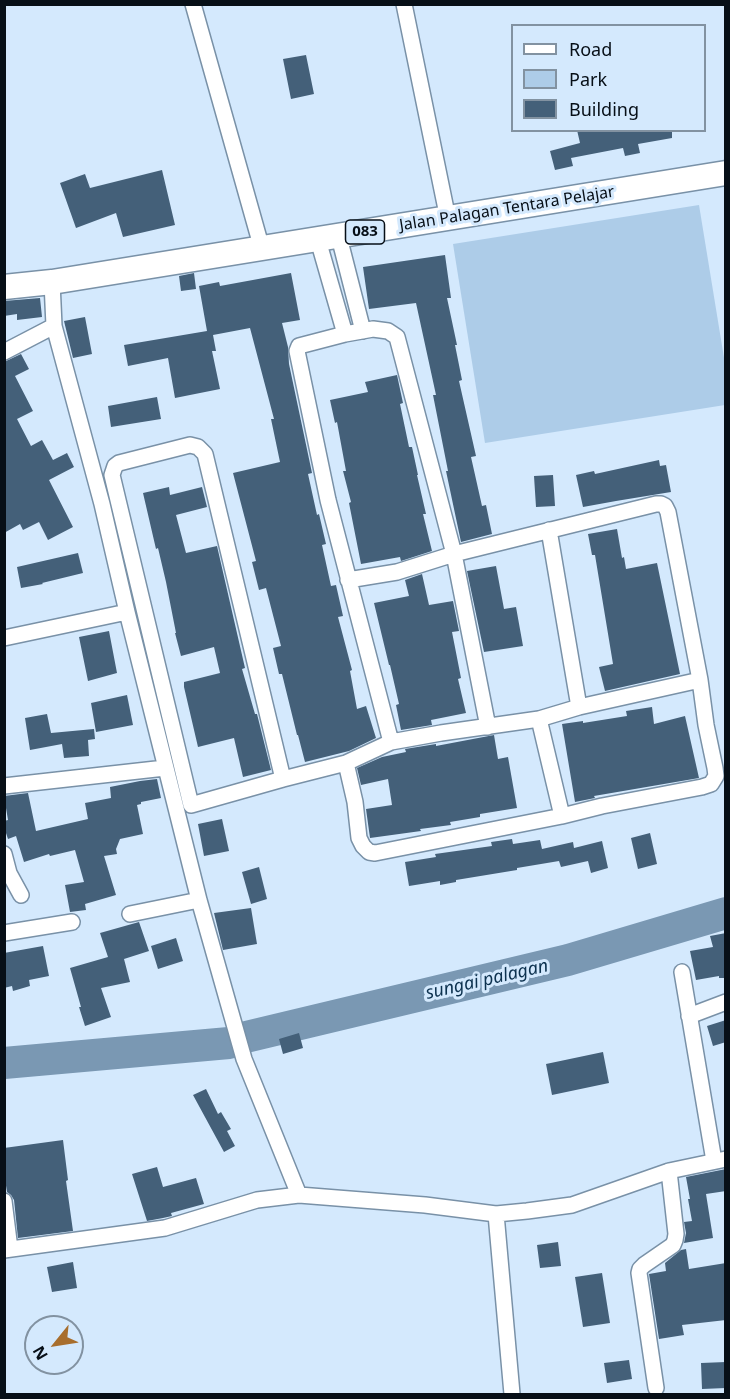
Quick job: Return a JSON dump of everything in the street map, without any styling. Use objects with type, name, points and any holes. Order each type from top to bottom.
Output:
[{"type":"main road","name":"Jalan Palagan Tentara Pelajar","points":[[4,287],[52,282],[262,249],[726,173]]},
{"type":"street","points":[[193,4],[262,249]]},
{"type":"street","points":[[404,4],[448,219]]},
{"type":"street","points":[[328,238],[363,331]]},
{"type":"street","points":[[328,238],[345,334]]},
{"type":"street","points":[[52,282],[54,326],[102,504],[199,900],[244,1059],[299,1195]]},
{"type":"street","points":[[4,352],[54,326]]},
{"type":"street","points":[[391,742],[328,500],[297,351],[299,346],[373,329],[388,331],[397,337],[454,554],[488,727]]},
{"type":"street","points":[[282,779],[205,454],[198,447],[190,445],[126,461],[115,466],[112,475],[191,806],[346,763],[391,742],[539,719],[579,707],[700,680]]},
{"type":"street","points":[[346,763],[355,802],[359,838],[369,852],[375,853],[602,806],[702,788],[711,784],[716,776],[700,680],[665,506],[656,504],[454,554],[397,572],[348,580]]},
{"type":"street","points":[[549,530],[579,707]]},
{"type":"street","points":[[119,579],[136,575]]},
{"type":"street","points":[[4,638],[127,612]]},
{"type":"street","points":[[539,719],[562,816]]},
{"type":"street","points":[[4,786],[165,768]]},
{"type":"street","points":[[4,854],[9,873],[21,895]]},
{"type":"street","points":[[130,914],[199,900]]},
{"type":"street","points":[[4,933],[72,922]]},
{"type":"street","points":[[4,1201],[7,1249],[165,1228],[257,1200],[299,1195],[425,1205],[496,1214],[572,1205],[669,1171],[720,1160],[688,1016],[682,972]]},
{"type":"street","points":[[688,1016],[726,1002]]},
{"type":"street","points":[[656,1388],[639,1273],[644,1265],[673,1245],[675,1240],[669,1171]]},
{"type":"street","points":[[496,1214],[513,1395]]},
{"type":"green space","points":[[699,205],[725,364],[725,405],[485,443],[453,244]]},
{"type":"building","points":[[306,55],[314,94],[291,99],[283,59]]},
{"type":"building","points":[[577,132],[672,132],[672,138],[638,144],[640,153],[625,156],[623,148],[571,158],[573,166],[555,170],[550,151],[580,143]]},
{"type":"building","points":[[162,170],[175,225],[123,237],[116,213],[76,228],[60,183],[85,174],[90,188]]},
{"type":"building","points":[[445,255],[451,298],[447,298],[462,380],[459,381],[476,456],[471,457],[482,506],[486,505],[492,534],[461,542],[433,395],[436,395],[416,303],[369,309],[363,267]]},
{"type":"building","points":[[194,273],[196,289],[181,291],[179,276]]},
{"type":"building","points":[[291,273],[300,320],[282,323],[312,473],[308,474],[326,544],[322,545],[331,586],[336,585],[343,616],[338,617],[352,670],[350,671],[357,709],[366,706],[376,738],[349,751],[305,762],[273,648],[281,646],[266,588],[259,590],[252,562],[256,561],[233,473],[280,462],[271,419],[274,419],[250,328],[213,335],[216,351],[212,351],[220,389],[175,398],[168,358],[128,366],[124,345],[207,331],[199,286],[219,282],[220,286]]},
{"type":"building","points":[[40,298],[42,317],[17,320],[17,314],[4,316],[4,301]]},
{"type":"building","points":[[85,317],[92,354],[73,358],[64,321]]},
{"type":"building","points":[[21,354],[29,369],[15,376],[33,411],[17,419],[31,446],[42,440],[53,460],[67,453],[74,467],[49,480],[73,527],[48,540],[39,522],[23,530],[20,524],[4,533],[4,362]]},
{"type":"building","points":[[397,375],[403,403],[400,404],[409,447],[412,447],[426,514],[423,514],[432,551],[401,561],[400,557],[361,564],[349,503],[351,502],[343,471],[346,471],[337,422],[335,423],[330,400],[368,392],[365,382]]},
{"type":"building","points":[[157,397],[161,419],[111,427],[108,406]]},
{"type":"building","points":[[659,460],[660,466],[666,465],[671,492],[583,507],[576,475],[594,471],[595,474]]},
{"type":"building","points":[[553,475],[555,506],[536,507],[534,476]]},
{"type":"building","points":[[169,487],[170,495],[202,487],[207,507],[176,515],[186,553],[217,546],[245,668],[242,669],[255,714],[257,714],[271,770],[243,777],[234,738],[198,747],[184,682],[220,673],[214,647],[181,656],[166,582],[143,493]]},
{"type":"building","points":[[617,529],[626,569],[657,563],[680,674],[605,691],[599,667],[613,664],[595,555],[592,555],[588,534]]},
{"type":"building","points":[[78,553],[83,573],[21,588],[17,567]]},
{"type":"building","points":[[496,566],[504,609],[516,607],[523,646],[484,652],[467,571]]},
{"type":"building","points":[[422,574],[429,605],[453,601],[459,631],[452,632],[461,678],[458,679],[466,713],[431,720],[432,725],[401,730],[396,705],[399,704],[374,603],[409,596],[405,580]]},
{"type":"building","points":[[109,631],[117,673],[88,681],[79,637]]},
{"type":"building","points":[[127,695],[133,725],[96,732],[91,703]]},
{"type":"building","points":[[652,707],[654,724],[685,716],[699,778],[594,796],[595,798],[575,802],[562,724],[627,716],[626,711]]},
{"type":"building","points":[[47,714],[51,733],[94,729],[95,739],[88,740],[89,756],[64,758],[62,744],[30,750],[25,718]]},
{"type":"building","points":[[494,735],[498,759],[508,757],[517,808],[480,814],[480,817],[450,822],[451,825],[370,838],[366,809],[392,805],[388,779],[361,785],[357,768],[382,757],[406,752],[405,749],[436,744],[436,746]]},
{"type":"building","points":[[157,779],[161,798],[137,805],[143,834],[120,839],[116,849],[117,854],[104,856],[116,895],[85,904],[86,910],[70,912],[65,885],[84,882],[75,850],[50,856],[49,854],[24,862],[16,836],[8,839],[4,827],[4,821],[8,820],[4,796],[28,793],[36,831],[88,819],[85,803],[111,798],[110,787]]},
{"type":"building","points":[[222,819],[229,851],[204,856],[198,824]]},
{"type":"building","points":[[650,833],[657,864],[638,869],[631,838]]},
{"type":"building","points":[[512,839],[513,844],[540,840],[542,849],[573,842],[574,848],[602,841],[608,868],[591,873],[588,861],[561,867],[559,861],[440,885],[440,881],[409,886],[405,862],[436,857],[435,854],[492,846],[491,842]]},
{"type":"building","points":[[259,867],[267,899],[251,904],[242,872]]},
{"type":"building","points":[[251,908],[257,944],[223,950],[214,913]]},
{"type":"building","points":[[139,922],[149,951],[124,959],[130,982],[101,988],[111,1017],[85,1026],[70,968],[108,957],[100,933]]},
{"type":"building","points":[[726,933],[726,978],[719,978],[719,976],[696,980],[690,951],[713,947],[710,936]]},
{"type":"building","points":[[176,938],[183,961],[158,969],[151,946]]},
{"type":"building","points":[[43,946],[49,976],[29,980],[30,986],[13,991],[12,986],[4,988],[4,953]]},
{"type":"building","points":[[726,1020],[726,1042],[713,1046],[707,1026]]},
{"type":"building","points":[[299,1033],[303,1048],[283,1054],[279,1039]]},
{"type":"building","points":[[603,1052],[609,1083],[552,1095],[546,1064]]},
{"type":"building","points":[[206,1089],[218,1114],[221,1112],[231,1129],[227,1131],[235,1146],[224,1152],[193,1095]]},
{"type":"building","points":[[63,1140],[73,1231],[18,1238],[14,1200],[7,1192],[4,1173],[4,1148]]},
{"type":"building","points":[[157,1167],[163,1187],[196,1178],[204,1204],[171,1213],[172,1216],[147,1221],[132,1174]]},
{"type":"building","points":[[726,1169],[726,1191],[706,1194],[713,1238],[684,1243],[686,1233],[684,1222],[692,1221],[686,1177]]},
{"type":"building","points":[[558,1242],[561,1266],[540,1268],[537,1245]]},
{"type":"building","points":[[686,1249],[689,1269],[726,1263],[726,1288],[724,1288],[726,1320],[682,1325],[684,1335],[659,1339],[649,1274],[666,1271],[665,1263],[681,1250]]},
{"type":"building","points":[[73,1262],[77,1288],[52,1292],[47,1267]]},
{"type":"building","points":[[602,1273],[610,1323],[583,1327],[575,1277]]},
{"type":"building","points":[[629,1360],[632,1379],[607,1383],[604,1363]]},
{"type":"building","points":[[726,1362],[726,1388],[702,1389],[701,1363]]},
{"type":"waterway","name":"sungai palagan","points":[[246,1037],[568,960],[726,913]]},
{"type":"waterway","name":"sungai palagan","points":[[4,1063],[229,1043]]}]
